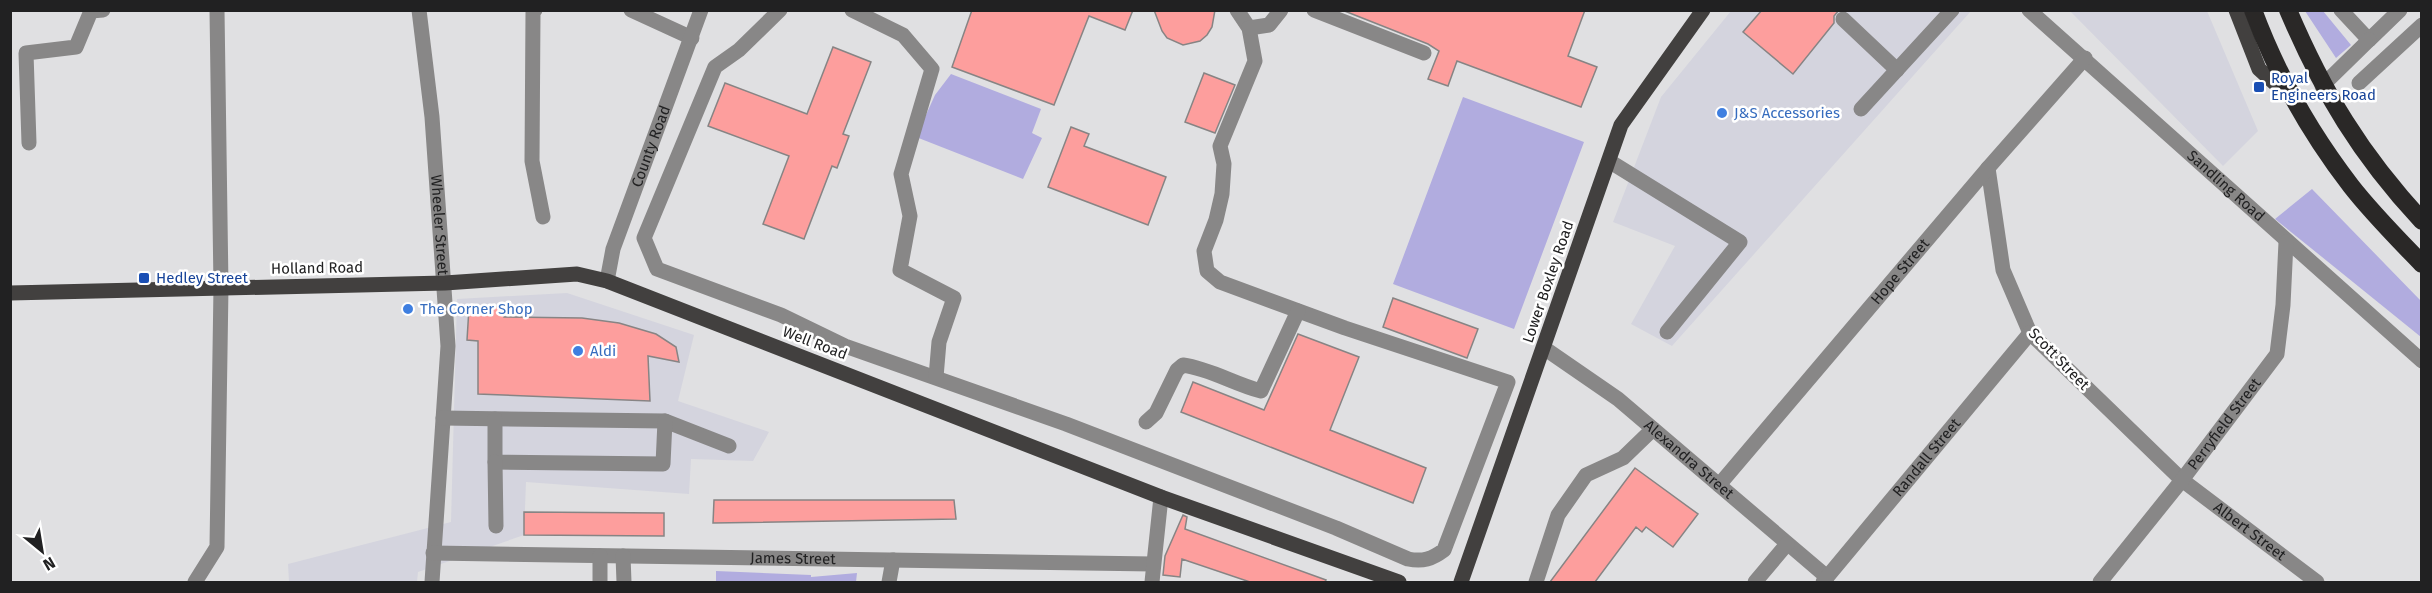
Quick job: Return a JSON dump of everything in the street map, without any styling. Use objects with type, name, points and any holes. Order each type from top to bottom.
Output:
[{"type":"highway","points":[[2253,10],[2263,38],[2319,140],[2352,187],[2421,264]]},
{"type":"highway","points":[[2288,10],[2322,86],[2337,112],[2386,182],[2421,221]]},
{"type":"main road","name":"Lower Boxley Road","points":[[1461,582],[1621,125],[1702,10]]},
{"type":"main road","points":[[2236,10],[2259,69],[2299,105]]},
{"type":"main road","name":"Well Road","points":[[445,283],[577,274],[607,281],[1161,497]]},
{"type":"main road","name":"Holland Road","points":[[10,293],[445,283]]},
{"type":"main road","points":[[1161,497],[1398,582]]},
{"type":"street","points":[[29,143],[26,53],[76,46],[91,11],[103,10]]},
{"type":"street","points":[[195,582],[217,547],[221,287],[218,10]]},
{"type":"street","name":"Wheeler Street","points":[[419,10],[432,117],[448,346],[432,582]]},
{"type":"street","points":[[631,10],[692,38]]},
{"type":"street","name":"County Road","points":[[607,281],[613,249],[701,10]]},
{"type":"street","points":[[780,10],[739,50],[715,67],[644,238],[657,269],[781,315],[845,346],[1076,428],[1336,528],[1408,559],[1419,561],[1433,558],[1444,550],[1508,382],[1298,311],[1220,282],[1207,271],[1204,251],[1216,220],[1222,194],[1224,164],[1220,146],[1256,61],[1249,28],[1237,10]]},
{"type":"street","points":[[852,10],[903,35],[932,69],[901,174],[910,216],[900,270],[954,298],[939,342],[936,377]]},
{"type":"street","points":[[1249,28],[1269,25],[1281,10]]},
{"type":"street","points":[[1314,10],[1424,53]]},
{"type":"street","points":[[1861,109],[1952,10]]},
{"type":"street","name":"Sandling Road","points":[[2029,10],[2421,361]]},
{"type":"street","points":[[2342,10],[2368,40]]},
{"type":"street","points":[[2322,86],[2400,10]]},
{"type":"street","points":[[534,11],[532,161],[543,217]]},
{"type":"street","points":[[1843,19],[1897,70]]},
{"type":"street","points":[[2359,83],[2421,25]]},
{"type":"street","name":"Hope Street","points":[[1719,485],[1988,168],[2085,58]]},
{"type":"street","points":[[1609,161],[1740,242],[1667,332]]},
{"type":"street","name":"Scott Street","points":[[1988,168],[2003,270],[2030,333],[2182,480]]},
{"type":"street","name":"Perryfield Street","points":[[2100,582],[2182,480],[2277,354],[2283,305],[2286,242]]},
{"type":"street","points":[[1146,422],[1156,413],[1177,370],[1183,365],[1200,367],[1261,391],[1298,311]]},
{"type":"street","name":"Randall Street","points":[[1825,580],[2030,333]]},
{"type":"street","name":"Alexandra Street","points":[[1544,348],[1618,399],[1787,543],[1825,580]]},
{"type":"street","points":[[443,418],[665,421],[729,446]]},
{"type":"street","points":[[495,419],[496,526]]},
{"type":"street","points":[[495,462],[663,464],[665,421]]},
{"type":"street","points":[[1536,582],[1558,515],[1586,475],[1623,458],[1653,429]]},
{"type":"street","name":"Albert Street","points":[[2182,480],[2317,582]]},
{"type":"street","points":[[1152,582],[1161,497]]},
{"type":"street","points":[[1755,582],[1787,543]]},
{"type":"street","name":"James Street","points":[[433,553],[1153,564]]},
{"type":"street","points":[[600,556],[600,582]]},
{"type":"street","points":[[623,556],[624,582]]},
{"type":"street","points":[[889,582],[892,560]]},
{"type":"shaded area","points":[[1731,11],[1971,11],[1672,346],[1631,324],[1675,246],[1613,222],[1661,97]]},
{"type":"shaded area","points":[[2070,11],[2207,11],[2258,131],[2223,166]]},
{"type":"shaded area","points":[[2305,11],[2323,11],[2351,45],[2336,58]]},
{"type":"shaded area","points":[[951,74],[1041,109],[1032,133],[1042,138],[1023,179],[916,137],[935,95]]},
{"type":"shaded area","points":[[1463,97],[1584,142],[1514,329],[1393,284]]},
{"type":"shaded area","points":[[2312,189],[2421,301],[2421,337],[2275,219]]},
{"type":"shaded area","points":[[567,293],[694,335],[678,401],[769,432],[753,461],[691,459],[689,494],[526,482],[524,535],[418,572],[417,582],[289,582],[288,564],[451,522],[457,299]]},
{"type":"shaded area","points":[[716,571],[811,575],[811,577],[857,573],[856,582],[716,582]]},
{"type":"building","points":[[972,10],[1133,10],[1125,30],[1089,16],[1054,105],[952,67]]},
{"type":"building","points":[[1154,10],[1215,10],[1212,27],[1207,35],[1200,41],[1183,45],[1167,38]]},
{"type":"building","points":[[1342,10],[1585,10],[1568,56],[1597,67],[1581,107],[1457,61],[1448,86],[1428,79],[1439,51],[1428,44]]},
{"type":"building","points":[[1762,10],[1839,10],[1834,16],[1834,23],[1793,74],[1743,32]]},
{"type":"building","points":[[833,47],[871,62],[843,134],[849,136],[837,168],[832,166],[804,239],[763,224],[789,156],[708,126],[725,83],[807,114]]},
{"type":"building","points":[[1204,73],[1235,85],[1215,133],[1185,122]]},
{"type":"building","points":[[1071,127],[1089,134],[1084,146],[1166,177],[1148,225],[1048,187]]},
{"type":"building","points":[[1393,298],[1478,329],[1467,358],[1383,327]]},
{"type":"building","name":"Aldi","points":[[504,306],[504,317],[582,318],[619,323],[656,334],[676,347],[679,362],[648,356],[650,401],[478,394],[478,341],[467,340],[469,308]]},
{"type":"building","points":[[1298,334],[1359,357],[1330,430],[1426,468],[1413,503],[1181,412],[1193,382],[1264,410]]},
{"type":"building","points":[[1635,468],[1698,514],[1673,547],[1646,527],[1642,532],[1636,527],[1595,582],[1550,582]]},
{"type":"building","points":[[714,500],[954,500],[956,519],[713,523]]},
{"type":"building","points":[[524,512],[664,513],[664,536],[524,535]]},
{"type":"building","points":[[1183,515],[1187,517],[1185,529],[1326,580],[1325,582],[1250,582],[1182,559],[1180,577],[1163,575],[1165,556]]},
{"type":"place","name":"Royal Engineers Road","points":[[2259,87]]},
{"type":"place","name":"J&S Accessories","points":[[1722,113]]},
{"type":"place","name":"Hedley Street","points":[[144,278]]},
{"type":"place","name":"The Corner Shop","points":[[408,309]]},
{"type":"place","name":"Aldi","points":[[578,351]]}]
